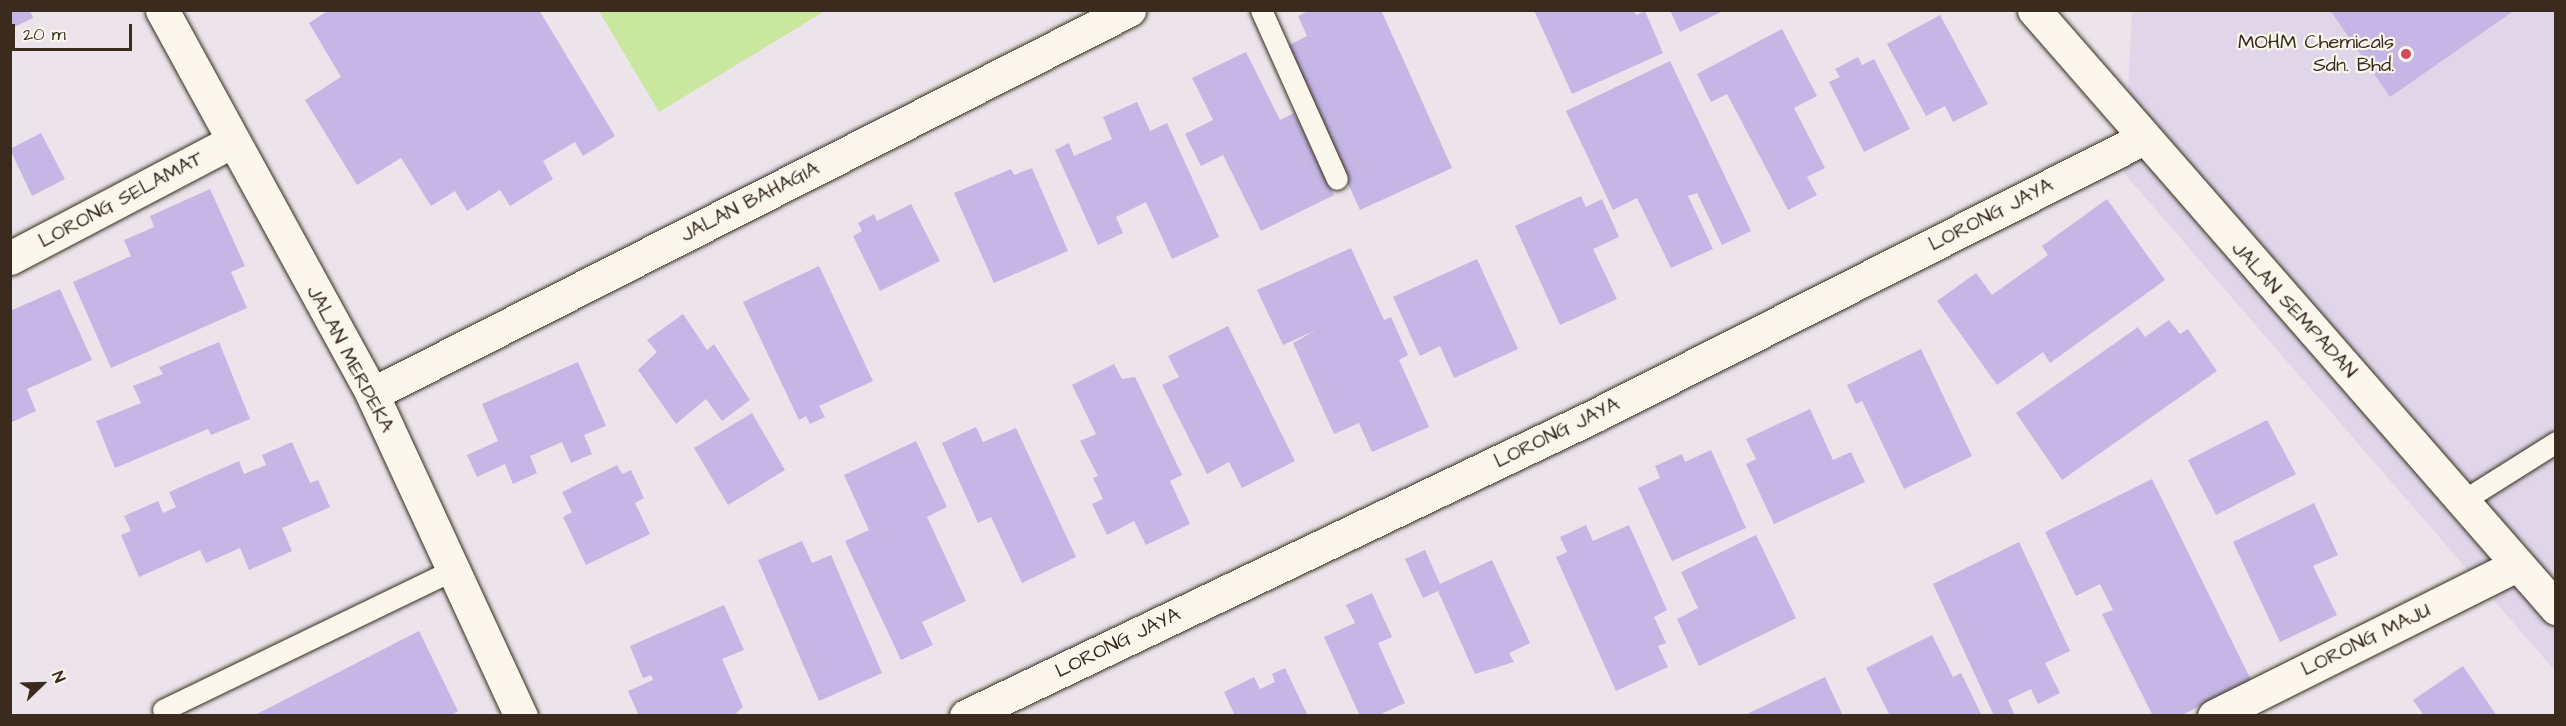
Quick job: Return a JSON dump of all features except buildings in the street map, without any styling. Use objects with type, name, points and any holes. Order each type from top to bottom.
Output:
[{"type":"street","name":"JALAN MERDEKA","points":[[162,10],[231,142],[372,394],[521,716]]},
{"type":"street","name":"JALAN BAHAGIA","points":[[372,394],[1129,10]]},
{"type":"street","name":"JALAN SEMPADAN","points":[[2034,10],[2142,139],[2464,500],[2517,565],[2556,608]]},
{"type":"street","name":"LORONG JAYA","points":[[966,716],[1594,416],[2142,139]]},
{"type":"street","name":"LORONG SELAMAT","points":[[10,258],[231,142]]},
{"type":"street","name":"LORONG MAJU","points":[[2214,716],[2517,565]]},
{"type":"lane","points":[[1261,10],[1337,179]]},
{"type":"lane","points":[[2464,500],[2556,442]]},
{"type":"lane","points":[[163,710],[452,570]]},
{"type":"shaded area","points":[[2132,11],[2555,11],[2555,671],[2124,173]]},
{"type":"green space","points":[[599,11],[825,11],[659,112]]},
{"type":"place","name":"MOHM Chemicals Sdn. Bhd.","points":[[2406,54]]}]
